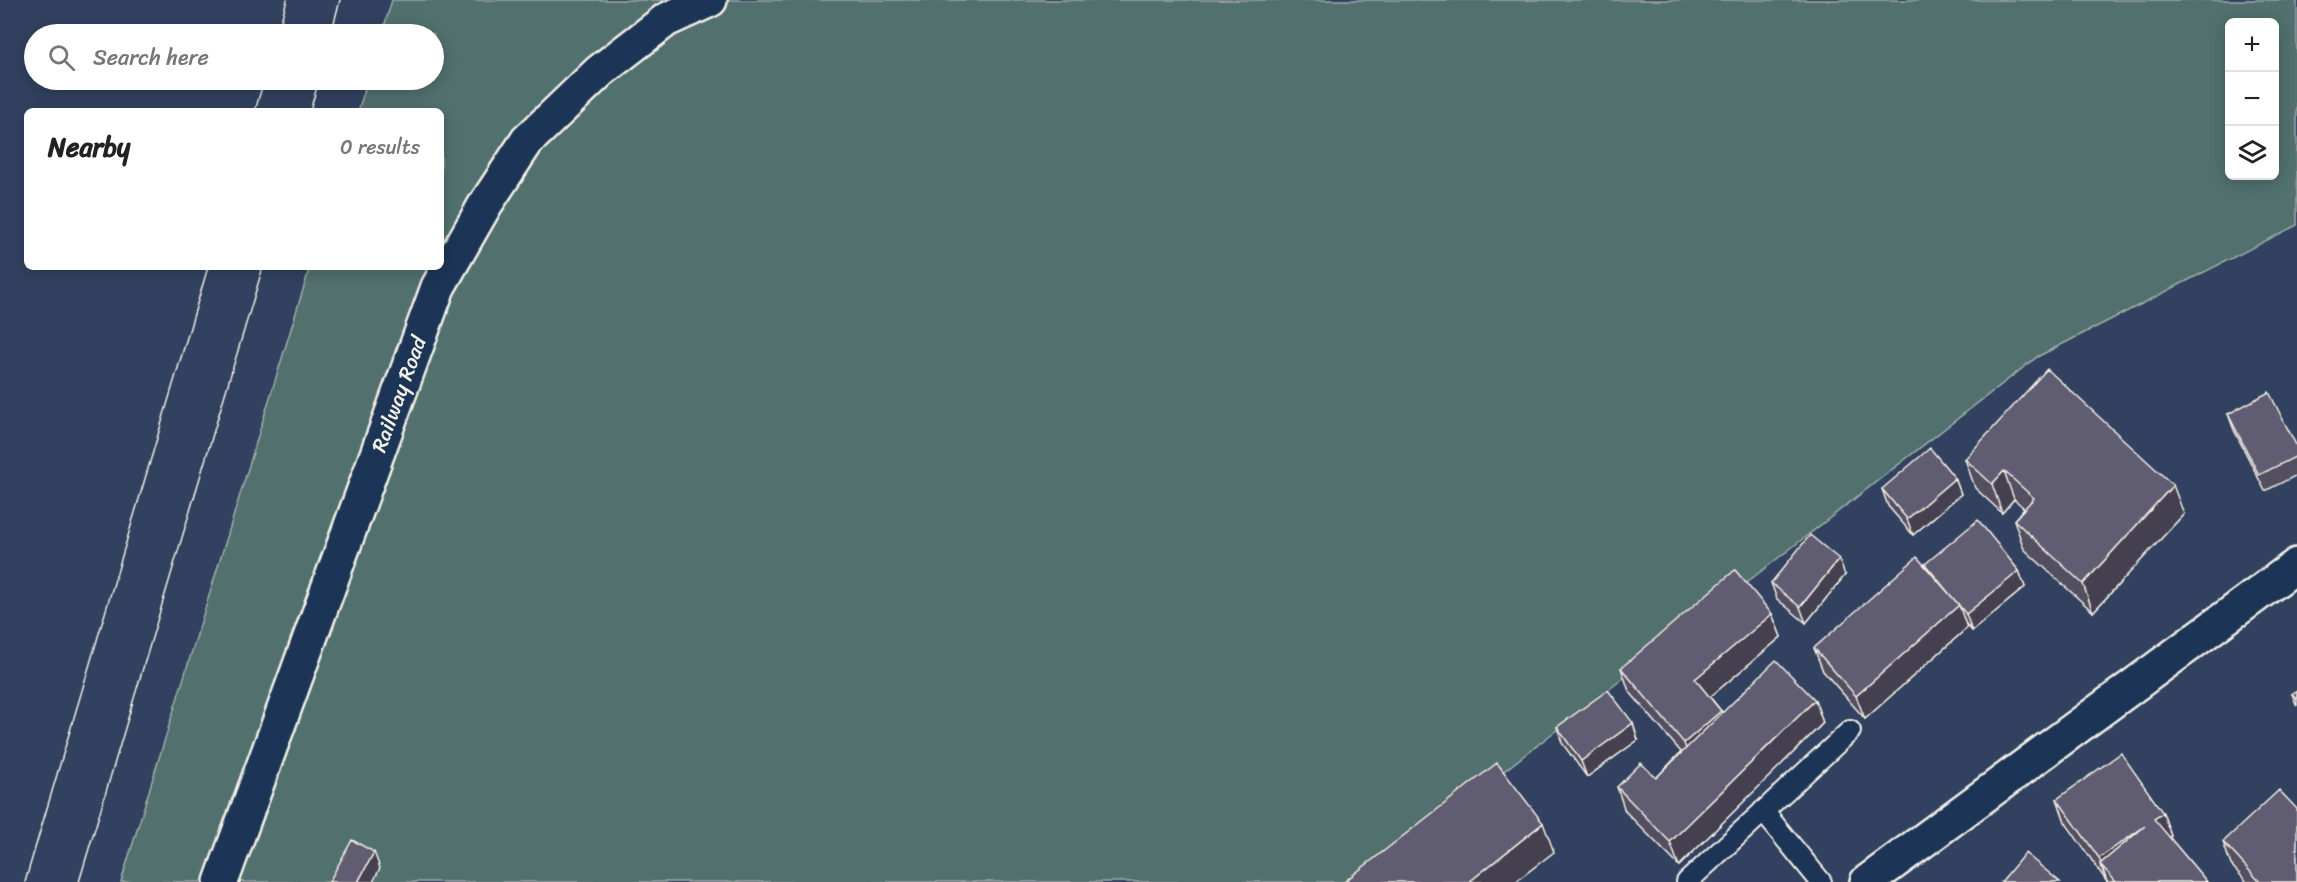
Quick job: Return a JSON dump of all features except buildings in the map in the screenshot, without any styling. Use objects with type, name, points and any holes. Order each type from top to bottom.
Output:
[{"type":"street","name":"Railway Road","points":[[221,882],[438,287],[484,205],[527,141],[600,71],[666,20],[710,0]]},
{"type":"street","points":[[1867,882],[2297,565]]},
{"type":"lane","points":[[1687,882],[1850,730]]},
{"type":"lane","points":[[1763,811],[1821,882]]},
{"type":"green space","points":[[392,0],[2297,0],[2297,225],[2037,357],[1361,882],[121,882],[309,270],[444,270],[444,108],[359,108],[365,90],[444,90],[444,24],[385,24]]},
{"type":"tram line","points":[[280,24],[287,0]]},
{"type":"tram line","points":[[334,24],[340,0]]},
{"type":"tram line","points":[[256,108],[261,90]]},
{"type":"tram line","points":[[311,108],[316,90]]},
{"type":"tram line","points":[[25,882],[207,270]]},
{"type":"tram line","points":[[79,882],[262,270]]}]
